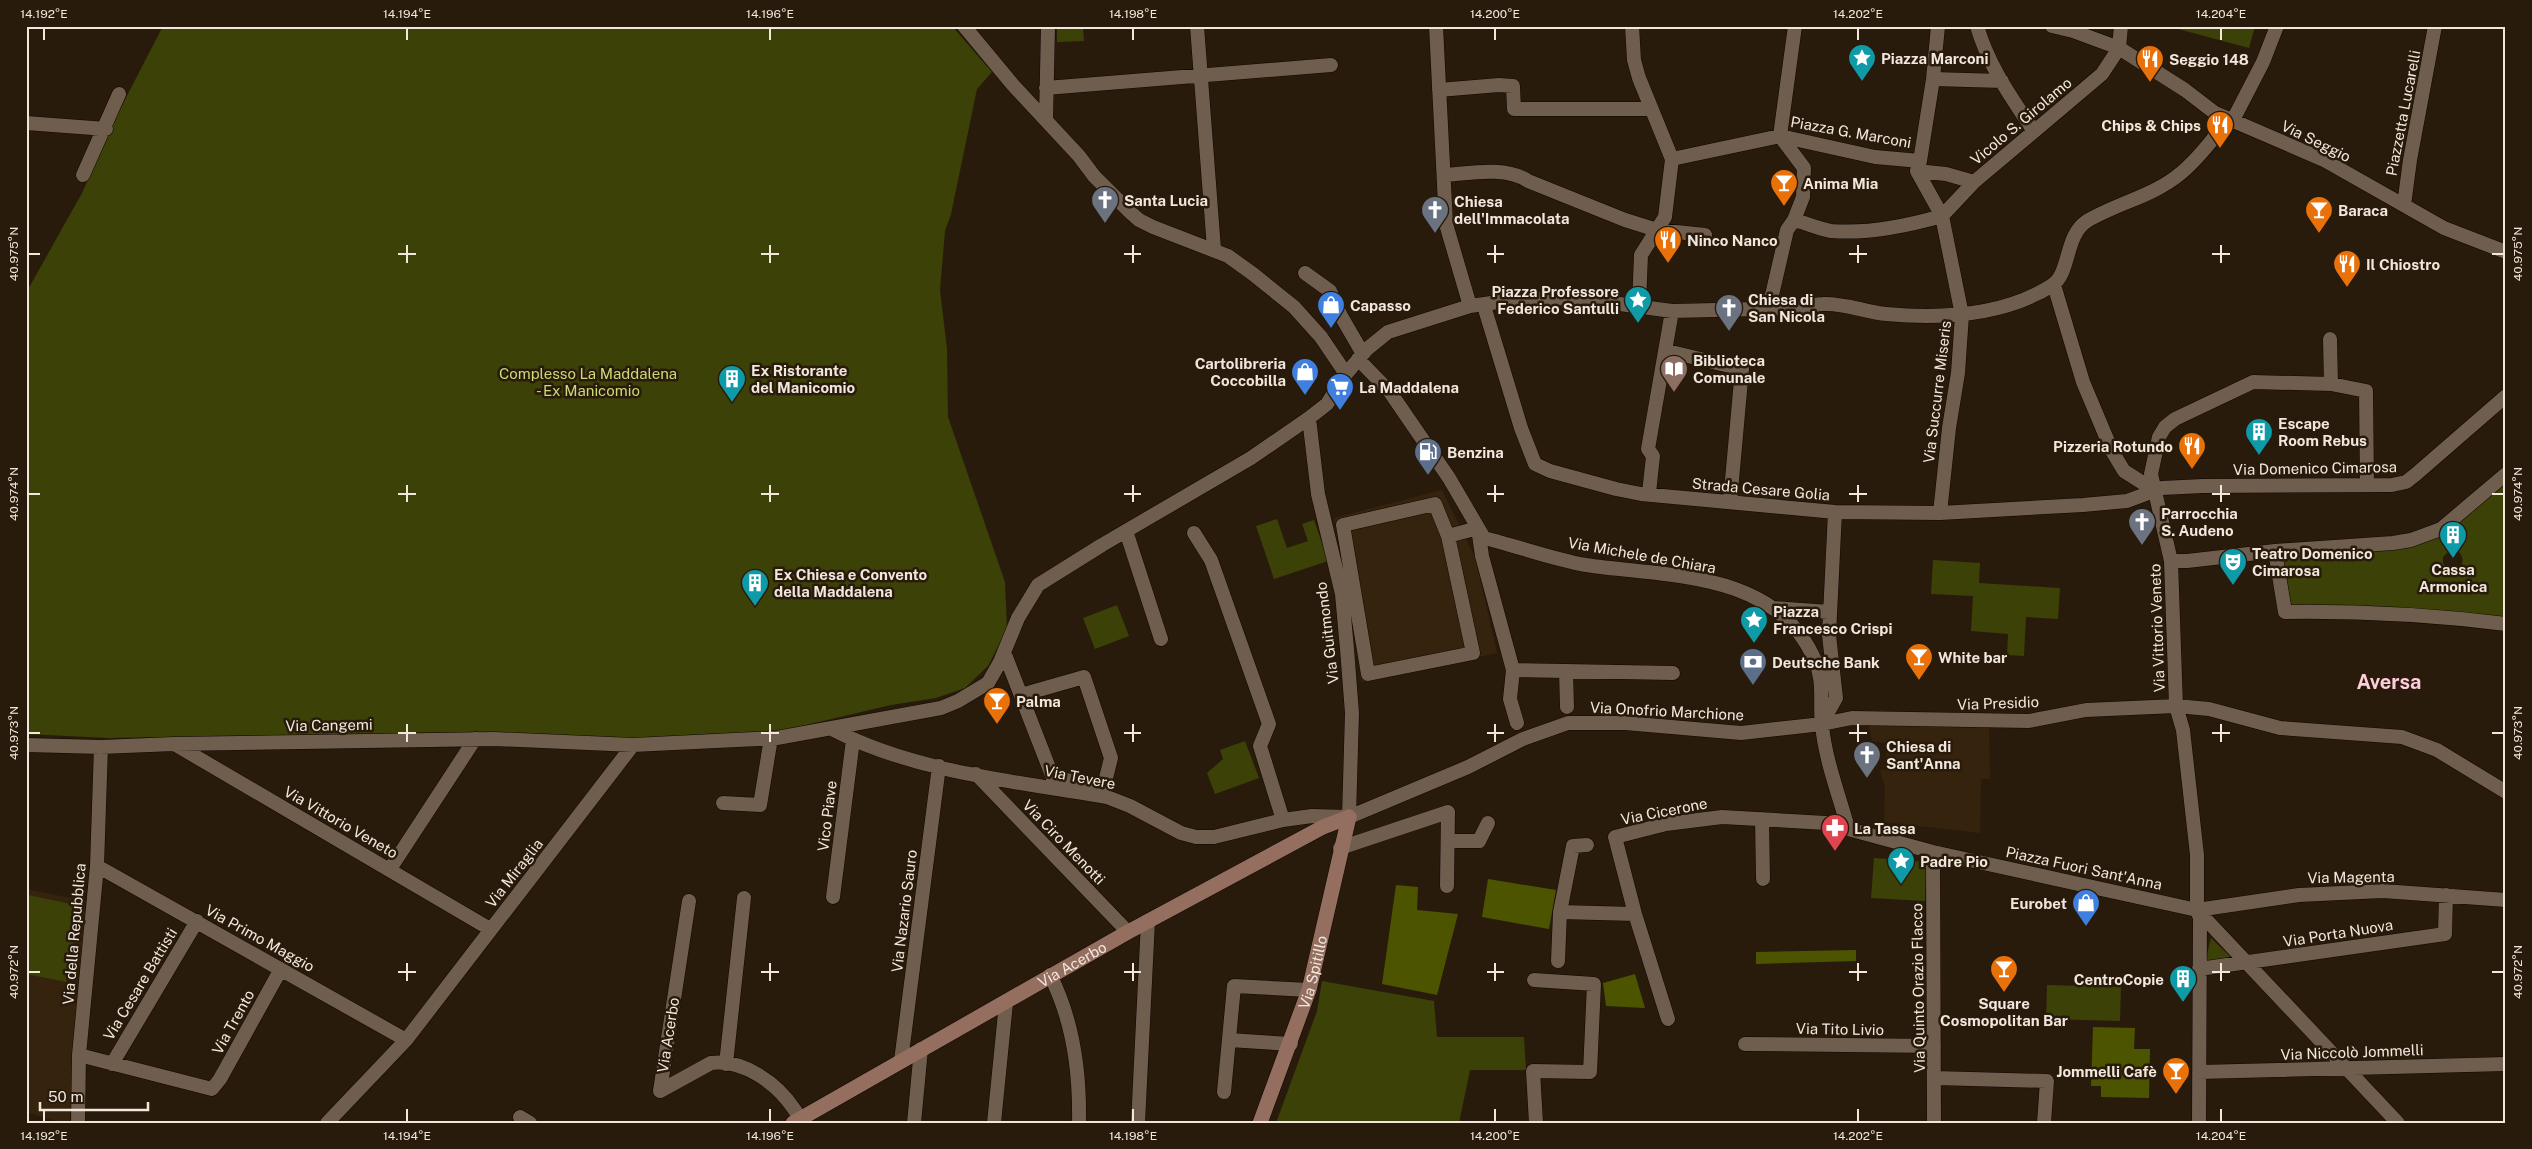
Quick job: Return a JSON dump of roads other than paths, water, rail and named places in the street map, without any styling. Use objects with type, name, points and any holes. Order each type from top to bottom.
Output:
[{"type":"street","points":[[964,26],[1103,187],[1139,220],[1228,256],[1294,307],[1320,337],[1346,374]]},
{"type":"street","points":[[1046,120],[1048,26]]},
{"type":"street","points":[[1197,26],[1214,249]]},
{"type":"street","points":[[1436,26],[1445,174],[1446,224],[1477,306]]},
{"type":"street","points":[[1632,26],[1634,60],[1650,109],[1672,159],[1671,187],[1665,217],[1641,255],[1639,305]]},
{"type":"street","name":"Piazza G. Marconi","points":[[1795,26],[1780,136],[1919,166],[1933,79],[1938,26]]},
{"type":"street","points":[[1977,26],[1983,48],[2006,91],[2033,130]]},
{"type":"street","name":"Via Seggio","points":[[2052,26],[2073,31],[2119,48],[2185,90],[2215,113],[2324,160],[2368,187],[2390,196],[2444,228],[2506,252]]},
{"type":"street","points":[[2119,48],[2121,26]]},
{"type":"street","points":[[633,745],[772,738],[832,729],[949,706],[988,683],[1004,652],[1018,618],[1038,585],[1251,458],[1310,418],[1327,404],[1360,356],[1388,332],[1477,306],[1520,299],[1575,298],[1639,305],[1672,311],[1765,310],[1804,308],[1823,304],[1886,314],[1962,315],[2034,296],[2054,285],[2062,272],[2072,241],[2085,222],[2141,196],[2181,173],[2231,119],[2264,62],[2277,26]]},
{"type":"street","name":"Piazzetta Lucarelli","points":[[2404,205],[2410,160],[2435,26]]},
{"type":"street","name":"Vicolo S. Girolamo","points":[[1942,216],[1974,182],[2033,130],[2102,74],[2119,48]]},
{"type":"street","points":[[1046,88],[1201,77],[1331,65]]},
{"type":"street","points":[[1933,79],[2002,81]]},
{"type":"street","points":[[1439,90],[1499,85],[1513,86],[1514,109],[1650,109]]},
{"type":"street","points":[[83,174],[106,129],[119,94]]},
{"type":"street","points":[[26,123],[106,129]]},
{"type":"street","points":[[1672,159],[1780,136],[1804,168],[1803,197],[1794,220],[1787,230],[1772,295],[1765,310]]},
{"type":"street","points":[[1919,166],[1974,182]]},
{"type":"street","name":"Via Succurre Miseris","points":[[1919,166],[1942,216],[1962,315],[1958,373],[1949,428],[1940,513]]},
{"type":"street","points":[[1445,174],[1501,172],[1521,176],[1528,181],[1625,220],[1657,230],[1705,235]]},
{"type":"street","points":[[1794,220],[1829,230],[1859,232],[1914,224],[1942,216]]},
{"type":"street","name":"Via Michele de Chiara","points":[[1305,273],[1330,291],[1360,356],[1390,392],[1449,478],[1484,538],[1585,564],[1714,582],[1749,594],[1773,608]]},
{"type":"street","points":[[2054,285],[2083,382],[2112,451],[2124,471],[2154,490]]},
{"type":"street","name":"Strada Cesare Golia","points":[[1477,306],[1535,464],[1550,471],[1616,490],[1676,498],[1834,512],[1940,513],[2127,501],[2154,490]]},
{"type":"street","points":[[1649,493],[1653,456],[1648,450],[1667,351],[1672,311]]},
{"type":"street","points":[[2330,339],[2331,384]]},
{"type":"street","points":[[1667,351],[1742,369],[1730,502]]},
{"type":"street","name":"Via Vittorio Veneto","points":[[2199,1123],[2198,969],[2200,918],[2197,910],[2197,855],[2183,730],[2176,706],[2171,560],[2151,474],[2159,437],[2165,426],[2175,419],[2253,382],[2331,384],[2366,391],[2367,485]]},
{"type":"street","name":"Via Domenico Cimarosa","points":[[2154,490],[2202,486],[2367,485],[2406,482],[2506,396]]},
{"type":"street","name":"Via Guitmondo","points":[[1310,418],[1318,494],[1342,594],[1352,713],[1349,817]]},
{"type":"street","points":[[2171,560],[2187,561],[2275,551],[2411,540],[2441,529],[2506,474]]},
{"type":"street","points":[[1435,504],[1448,536],[1473,653],[1368,674],[1343,525],[1435,504]]},
{"type":"street","points":[[1822,724],[1836,698],[1830,656],[1834,512]]},
{"type":"street","points":[[1448,536],[1478,528],[1482,556],[1513,670],[1510,699],[1517,723]]},
{"type":"street","points":[[1126,531],[1161,639]]},
{"type":"street","points":[[1194,533],[1211,560],[1269,724],[1260,746],[1283,820]]},
{"type":"street","points":[[2275,551],[2284,612],[2338,611],[2443,617],[2506,624]]},
{"type":"street","points":[[1773,608],[1830,612]]},
{"type":"street","points":[[1773,608],[1802,638],[1813,655],[1821,682],[1822,724],[1848,828]]},
{"type":"street","points":[[1004,652],[1053,778],[1104,786],[1111,758],[1084,677],[1021,695]]},
{"type":"street","points":[[1513,670],[1673,674]]},
{"type":"street","points":[[1566,671],[1567,708]]},
{"type":"street","name":"Via Presidio","points":[[1822,724],[1852,718],[2029,721],[2086,710],[2176,706],[2209,709],[2280,728],[2402,737],[2437,750],[2506,792]]},
{"type":"street","name":"Via Onofrio Marchione","points":[[1349,817],[1468,767],[1523,739],[1568,723],[1625,723],[1741,733],[1822,724]]},
{"type":"street","name":"Via Tevere","points":[[832,729],[853,740],[939,766],[1107,797],[1130,806],[1181,833],[1196,837],[1214,837],[1283,820],[1312,816],[1349,817]]},
{"type":"street","points":[[723,803],[760,805],[772,738]]},
{"type":"street","points":[[390,869],[475,739]]},
{"type":"street","name":"Via Cangemi","points":[[26,745],[101,747],[475,739],[633,745]]},
{"type":"street","name":"Vico Piave","points":[[833,897],[853,740]]},
{"type":"street","name":"Via Vittorio Veneto","points":[[174,744],[490,929]]},
{"type":"street","name":"Via Miraglia","points":[[327,1123],[378,1067],[406,1040],[633,745]]},
{"type":"street","name":"Via della Repubblica","points":[[78,1123],[79,1055],[97,866],[101,747]]},
{"type":"street","name":"Via Nazario Sauro","points":[[901,1061],[939,766]]},
{"type":"street","name":"Via Ciro Menotti","points":[[976,774],[1128,932]]},
{"type":"street","points":[[1340,848],[1448,812],[1447,886]]},
{"type":"street","name":"Via Spitillo","points":[[1260,1123],[1291,1044],[1309,990],[1340,848],[1349,817]]},
{"type":"street","name":"Via Acerbo","points":[[689,901],[660,1091],[711,1063],[726,1064],[764,1077],[785,1095],[798,1121],[1128,932],[1323,827],[1349,817]]},
{"type":"street","name":"Via Cicerone","points":[[1668,1019],[1635,914],[1614,837],[1666,824],[1722,817],[1826,823],[1848,828]]},
{"type":"street","points":[[1762,819],[1763,879]]},
{"type":"street","points":[[1448,845],[1479,841],[1488,823]]},
{"type":"street","name":"Piazza Fuori Sant'Anna","points":[[1848,828],[1933,852],[2197,910]]},
{"type":"street","points":[[1448,845],[1478,850]]},
{"type":"street","points":[[1558,961],[1560,912],[1573,846],[1587,845]]},
{"type":"street","name":"Via Quinto Orazio Flacco","points":[[1933,852],[1934,1123]]},
{"type":"street","name":"Via Primo Maggio","points":[[97,866],[406,1040]]},
{"type":"street","name":"Via Magenta","points":[[2197,910],[2299,895],[2383,890],[2506,900]]},
{"type":"street","name":"Via Porta Nuova","points":[[2198,969],[2247,964],[2445,934],[2446,895]]},
{"type":"street","points":[[726,1064],[744,898]]},
{"type":"street","points":[[2197,910],[2397,1122]]},
{"type":"street","points":[[1560,912],[1635,914]]},
{"type":"street","name":"Via Cesare Battisti","points":[[112,1064],[197,921]]},
{"type":"street","points":[[1138,1123],[1148,921]]},
{"type":"street","name":"Via Trento","points":[[112,1064],[212,1089],[220,1079],[281,968]]},
{"type":"street","points":[[1050,976],[1059,993],[1070,1026],[1078,1083],[1079,1123]]},
{"type":"street","points":[[1534,980],[1594,984],[1590,1072],[1533,1071],[1536,1123]]},
{"type":"street","points":[[1224,1092],[1234,986],[1309,990]]},
{"type":"street","points":[[994,1123],[1006,1002]]},
{"type":"street","points":[[1229,1040],[1291,1044]]},
{"type":"street","name":"Via Tito Livio","points":[[1745,1044],[1934,1046]]},
{"type":"street","points":[[914,1123],[921,1049]]},
{"type":"street","points":[[79,1055],[112,1064]]},
{"type":"street","name":"Via Niccolò Jommelli","points":[[2198,1072],[2506,1064]]},
{"type":"street","points":[[1935,1078],[2048,1081],[2044,1123]]},
{"type":"place","name":"Piazza Marconi","points":[[1862,82]]},
{"type":"place","name":"Seggio 148","points":[[2150,83]]},
{"type":"place","name":"Chips & Chips","points":[[2220,149]]},
{"type":"place","name":"Anima Mia","points":[[1784,207]]},
{"type":"place","name":"Santa Lucia","points":[[1105,224]]},
{"type":"place","name":"Chiesa dell'Immacolata","points":[[1435,234]]},
{"type":"place","name":"Baraca","points":[[2319,234]]},
{"type":"place","name":"Ninco Nanco","points":[[1668,264]]},
{"type":"place","name":"Il Chiostro","points":[[2347,288]]},
{"type":"place","name":"Piazza Professore Federico Santulli","points":[[1638,324]]},
{"type":"place","name":"Capasso","points":[[1331,329]]},
{"type":"place","name":"Chiesa di San Nicola","points":[[1729,332]]},
{"type":"place","name":"Biblioteca Comunale","points":[[1674,393]]},
{"type":"place","name":"Cartolibreria Coccobilla","points":[[1305,396]]},
{"type":"place","name":"Ex Ristorante del Manicomio","points":[[732,403]]},
{"type":"place","name":"La Maddalena","points":[[1340,411]]},
{"type":"place","name":"Escape Room Rebus","points":[[2259,456]]},
{"type":"place","name":"Pizzeria Rotundo","points":[[2192,470]]},
{"type":"place","name":"Benzina","points":[[1428,476]]},
{"type":"place","name":"Parrocchia S. Audeno","points":[[2142,546]]},
{"type":"place","name":"Cassa Armonica","points":[[2453,559]]},
{"type":"place","name":"Teatro Domenico Cimarosa","points":[[2233,586]]},
{"type":"place","name":"Ex Chiesa e Convento della Maddalena","points":[[755,607]]},
{"type":"place","name":"Piazza Francesco Crispi","points":[[1754,644]]},
{"type":"place","name":"White bar","points":[[1919,681]]},
{"type":"place","name":"Deutsche Bank","points":[[1753,686]]},
{"type":"place","name":"Palma","points":[[997,725]]},
{"type":"place","name":"Chiesa di Sant'Anna","points":[[1867,779]]},
{"type":"place","name":"La Tassa","points":[[1835,852]]},
{"type":"place","name":"Padre Pio","points":[[1901,885]]},
{"type":"place","name":"Eurobet","points":[[2086,927]]},
{"type":"place","name":"Square Cosmopolitan Bar","points":[[2004,993]]},
{"type":"place","name":"CentroCopie","points":[[2183,1003]]},
{"type":"place","name":"Jommelli Cafè","points":[[2176,1095]]},
{"type":"district","name":"Aversa","points":[[2389,682]]},
{"type":"park label","name":"Complesso La Maddalena - Ex Manicomio","points":[[588,382]]}]
